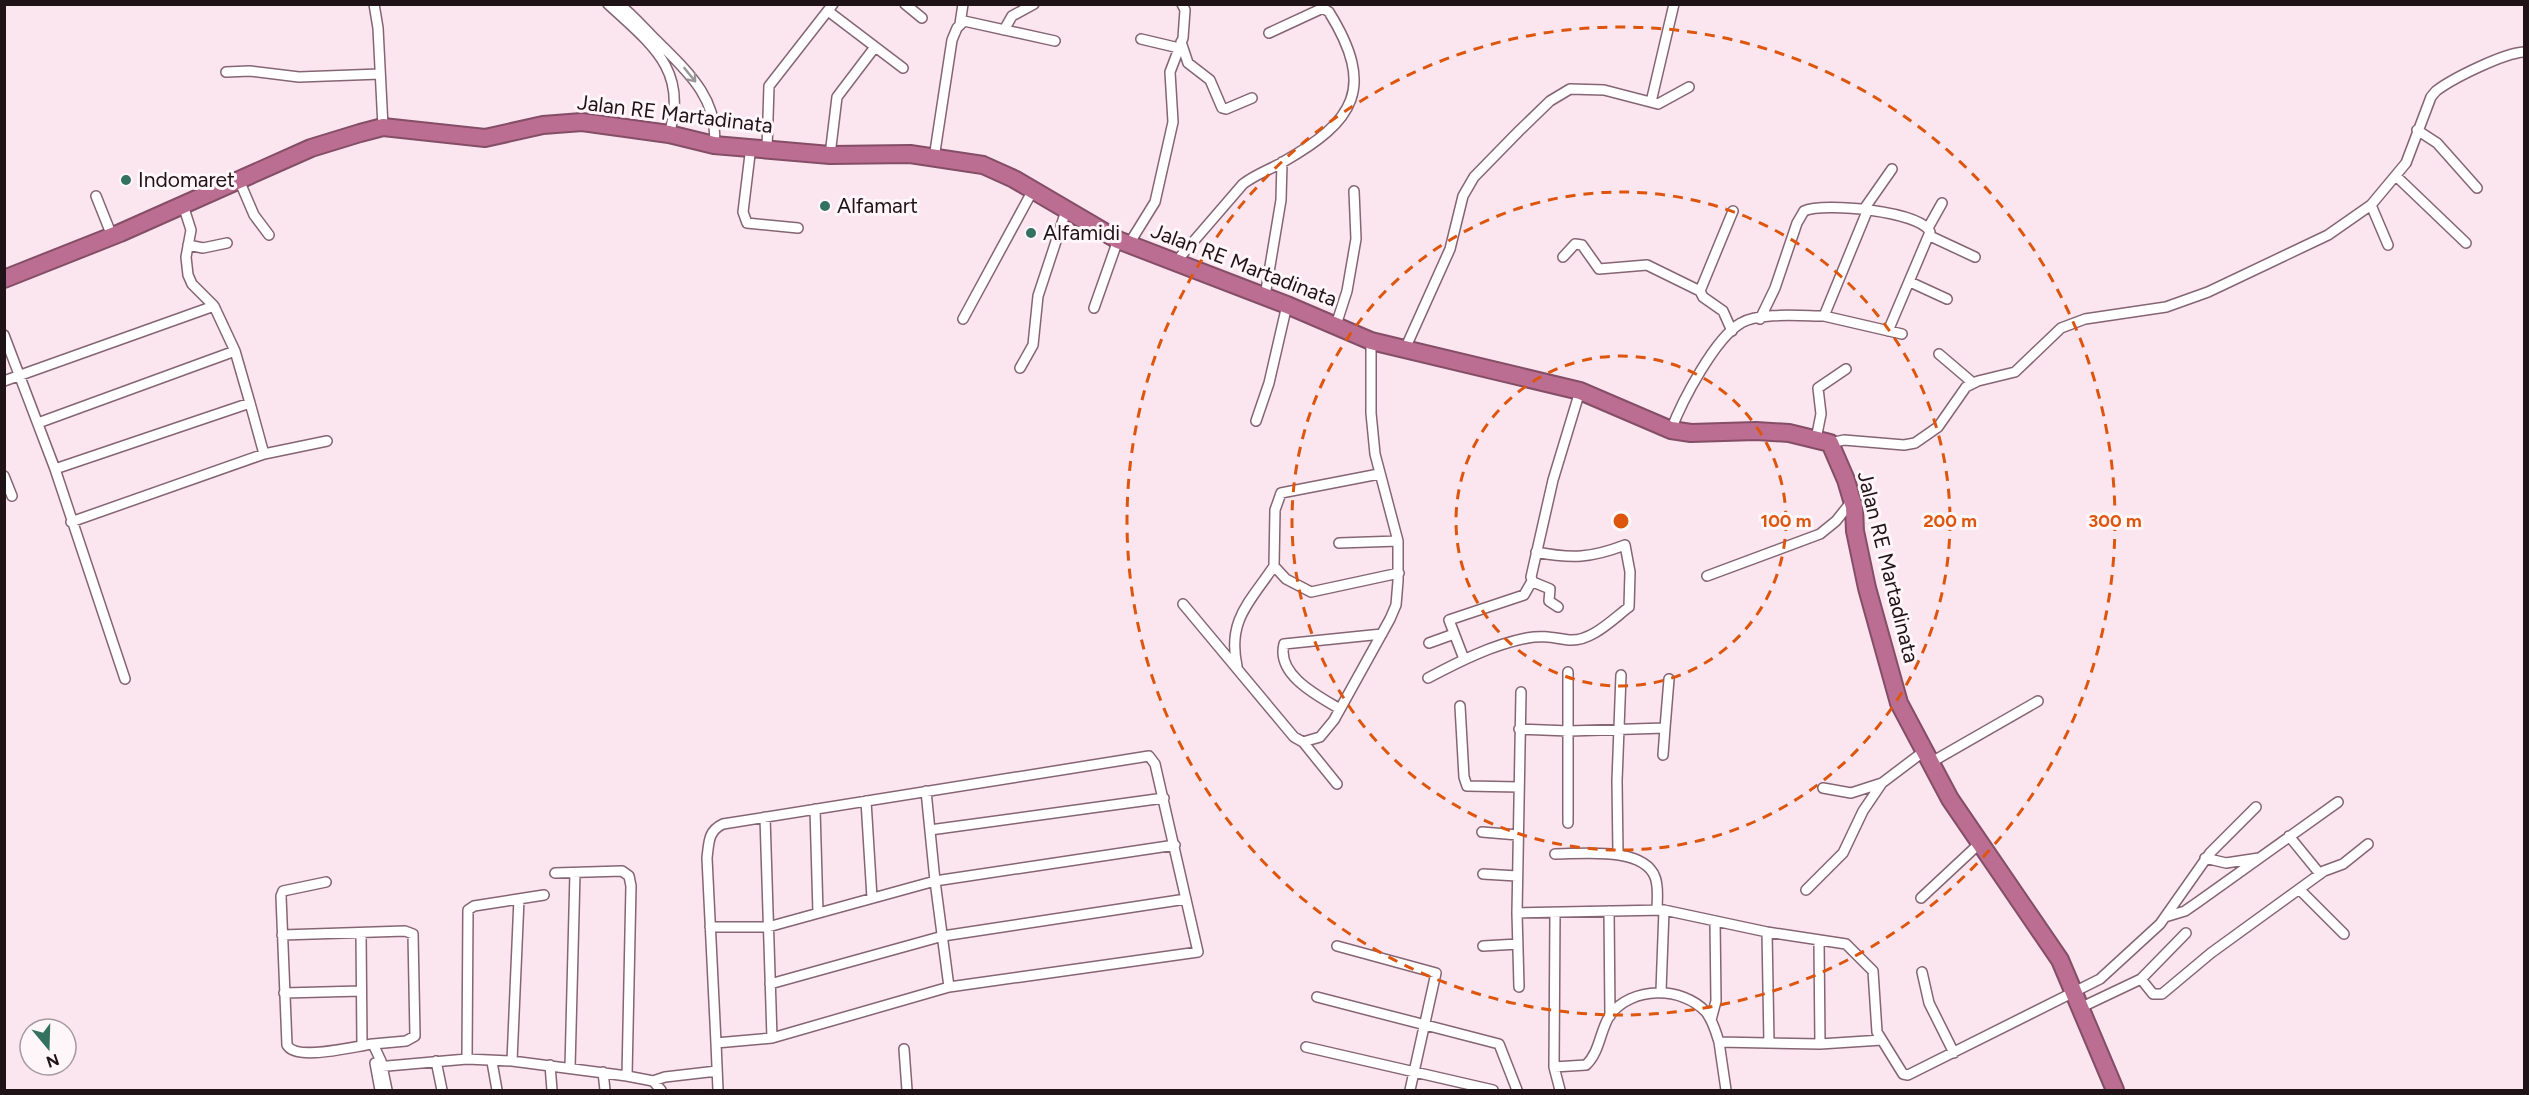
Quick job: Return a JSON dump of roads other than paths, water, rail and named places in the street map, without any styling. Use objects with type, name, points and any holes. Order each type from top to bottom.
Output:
[{"type":"highway","name":"Jalan RE Martadinata","points":[[4,279],[112,236],[311,148],[383,127],[485,138],[543,125],[582,122],[669,134],[714,145],[759,147],[830,155],[909,154],[983,165],[1033,190],[1066,211],[1124,242],[1174,264],[1265,296],[1371,341],[1580,391],[1671,430],[1691,433],[1756,431],[1789,433],[1823,441],[1846,480],[1853,504],[1855,531],[1867,588],[1894,689],[1926,757],[1980,843],[2047,937],[2078,1000],[2115,1090]]},
{"type":"street","points":[[374,4],[383,127]]},
{"type":"street","points":[[608,4],[668,57],[675,93],[674,119],[669,134]]},
{"type":"street","points":[[619,4],[701,89],[715,122],[714,145]]},
{"type":"street","points":[[905,4],[922,18]]},
{"type":"street","points":[[934,158],[952,40],[960,24],[963,4]]},
{"type":"street","points":[[1004,30],[1012,16],[1034,4]]},
{"type":"street","points":[[1094,308],[1124,242],[1155,202],[1173,122],[1170,72],[1180,45],[1185,10],[1182,4]]},
{"type":"street","points":[[1651,102],[1674,4]]},
{"type":"street","points":[[798,228],[747,223],[743,212],[759,147],[769,86],[831,8],[903,68]]},
{"type":"street","points":[[1174,264],[1243,184],[1256,173],[1282,162],[1341,121],[1351,102],[1355,83],[1350,56],[1329,12],[1323,9],[1269,33]]},
{"type":"street","points":[[960,24],[964,21],[1055,41]]},
{"type":"street","points":[[1141,39],[1180,45]]},
{"type":"street","points":[[1180,45],[1188,63],[1210,80],[1222,108],[1226,109],[1252,98]]},
{"type":"street","points":[[830,155],[837,97],[875,46]]},
{"type":"street","points":[[1846,369],[1818,388],[1823,441],[1904,445],[1915,443],[1938,427],[1951,413],[1960,394],[1972,383],[2010,374],[2061,328],[2073,322],[2166,307],[2208,292],[2328,236],[2371,205],[2396,176],[2415,144],[2417,130],[2431,97],[2442,87],[2517,52],[2524,52]]},
{"type":"street","points":[[226,72],[299,77],[380,74]]},
{"type":"street","points":[[1405,349],[1450,249],[1463,196],[1474,177],[1550,101],[1570,89],[1604,90],[1651,102],[1668,100],[1689,87]]},
{"type":"street","points":[[2417,130],[2438,143],[2477,188]]},
{"type":"street","points":[[1265,296],[1281,200],[1282,162]]},
{"type":"street","points":[[1824,316],[1866,209],[1892,169]]},
{"type":"street","points":[[2396,176],[2466,243]]},
{"type":"street","points":[[239,180],[254,215],[269,235]]},
{"type":"street","points":[[963,319],[1033,190]]},
{"type":"street","points":[[1336,325],[1347,291],[1356,239],[1354,191]]},
{"type":"street","points":[[96,196],[112,236]]},
{"type":"street","points":[[1888,331],[1942,203]]},
{"type":"street","points":[[183,205],[191,230],[186,257],[192,284],[214,306],[235,351],[264,454]]},
{"type":"street","points":[[2371,205],[2388,245]]},
{"type":"street","points":[[1760,318],[1775,288],[1797,223],[1804,211],[1866,209],[1917,222],[1929,232],[1974,257]]},
{"type":"street","points":[[1020,368],[1033,345],[1038,296],[1066,211]]},
{"type":"street","points":[[1700,291],[1733,211]]},
{"type":"street","points":[[188,245],[203,248],[227,243]]},
{"type":"street","points":[[1563,257],[1575,244],[1582,245],[1599,269],[1647,265],[1700,291],[1703,297],[1723,311],[1732,331]]},
{"type":"street","points":[[1910,282],[1947,300]]},
{"type":"street","points":[[1256,421],[1269,383],[1287,305]]},
{"type":"street","points":[[4,381],[214,306]]},
{"type":"street","points":[[1671,430],[1703,366],[1741,322],[1760,318],[1824,316],[1902,334]]},
{"type":"street","points":[[4,335],[55,469],[125,679]]},
{"type":"street","points":[[1303,742],[1320,736],[1340,709],[1396,605],[1399,573],[1398,541],[1379,474],[1371,413],[1371,341]]},
{"type":"street","points":[[38,423],[235,351]]},
{"type":"street","points":[[1939,354],[1972,383]]},
{"type":"street","points":[[1464,659],[1449,620],[1524,595],[1532,581],[1536,552],[1553,480],[1580,391]]},
{"type":"street","points":[[55,469],[250,403]]},
{"type":"street","points":[[71,522],[264,454],[327,441]]},
{"type":"street","points":[[1238,669],[1233,645],[1234,630],[1274,566],[1275,510],[1281,493],[1379,474]]},
{"type":"street","points":[[4,476],[12,496]]},
{"type":"street","points":[[1707,576],[1820,534],[1853,504]]},
{"type":"street","points":[[1339,543],[1398,541]]},
{"type":"street","points":[[1428,678],[1464,659],[1528,638],[1548,635],[1572,640],[1596,632],[1629,607],[1630,572],[1625,545],[1601,554],[1572,558],[1536,552]]},
{"type":"street","points":[[1274,566],[1286,579],[1311,592],[1399,573]]},
{"type":"street","points":[[1532,581],[1550,589],[1549,601],[1558,607]]},
{"type":"street","points":[[1183,604],[1337,784]]},
{"type":"street","points":[[1340,709],[1308,689],[1291,673],[1284,658],[1284,644],[1382,634]]},
{"type":"street","points":[[1429,643],[1454,634]]},
{"type":"street","points":[[1568,672],[1568,823]]},
{"type":"street","points":[[1618,854],[1621,675]]},
{"type":"street","points":[[1663,755],[1669,679]]},
{"type":"street","points":[[1519,987],[1517,876],[1521,692]]},
{"type":"street","points":[[1823,788],[1851,793],[1882,783],[1926,757],[2038,701]]},
{"type":"street","points":[[1460,706],[1464,777],[1467,786],[1519,787]]},
{"type":"street","points":[[1519,729],[1569,731],[1619,727],[1665,728]]},
{"type":"street","points":[[716,1043],[772,1038],[950,987],[1198,952],[1159,776],[1149,756],[765,817],[723,824],[714,828],[710,836],[707,858],[718,1090]]},
{"type":"street","points":[[1806,890],[1843,853],[1863,811],[1882,783]]},
{"type":"street","points":[[927,791],[935,881],[950,987]]},
{"type":"street","points":[[930,830],[1164,798]]},
{"type":"street","points":[[866,801],[872,898]]},
{"type":"street","points":[[2165,917],[2185,911],[2338,802]]},
{"type":"street","points":[[2078,1000],[2126,957],[2165,917],[2205,858],[2256,807]]},
{"type":"street","points":[[815,809],[818,913]]},
{"type":"street","points":[[765,817],[772,1038]]},
{"type":"street","points":[[1482,832],[1518,835]]},
{"type":"street","points":[[2289,836],[2320,874]]},
{"type":"street","points":[[1921,898],[1980,843]]},
{"type":"street","points":[[2142,980],[2153,994],[2162,994],[2211,953],[2320,874],[2343,864],[2368,844]]},
{"type":"street","points":[[710,927],[768,927],[935,881],[1174,845]]},
{"type":"street","points":[[1555,854],[1618,854],[1640,860],[1653,872],[1661,910],[1661,991]]},
{"type":"street","points":[[2205,858],[2226,863],[2262,857]]},
{"type":"street","points":[[555,873],[622,871],[630,880],[627,1076]]},
{"type":"street","points":[[570,1068],[575,873]]},
{"type":"street","points":[[1483,874],[1517,876]]},
{"type":"street","points":[[282,935],[405,931],[411,933],[414,939],[415,1035],[406,1041],[362,1045],[330,1052],[291,1051],[286,1042],[282,935],[283,891],[326,882]]},
{"type":"street","points":[[2300,890],[2344,934]]},
{"type":"street","points":[[467,1059],[468,910],[474,906],[544,895]]},
{"type":"street","points":[[512,1061],[519,899]]},
{"type":"street","points":[[770,984],[943,936],[1186,899]]},
{"type":"street","points":[[1517,913],[1661,910],[1819,942],[1846,944],[1873,971],[1874,1016],[1881,1040],[1903,1074],[1908,1075],[2078,1000],[2142,980],[2186,933]]},
{"type":"street","points":[[1609,911],[1610,1016]]},
{"type":"street","points":[[1555,913],[1554,1067],[1560,1090]]},
{"type":"street","points":[[1711,1020],[1716,1001],[1715,921]]},
{"type":"street","points":[[1767,932],[1769,1043]]},
{"type":"street","points":[[361,933],[362,1045]]},
{"type":"street","points":[[1819,942],[1820,1044]]},
{"type":"street","points":[[1483,946],[1518,944]]},
{"type":"street","points":[[1337,946],[1436,973],[1410,1090]]},
{"type":"street","points":[[1923,972],[1929,1003],[1954,1053]]},
{"type":"street","points":[[284,993],[361,991]]},
{"type":"street","points":[[1554,1067],[1582,1067],[1589,1063],[1610,1016],[1619,1007],[1638,997],[1661,991],[1700,1007],[1711,1020],[1719,1042],[1726,1090]]},
{"type":"street","points":[[1317,998],[1499,1044],[1517,1090]]},
{"type":"street","points":[[1719,1042],[1820,1044],[1881,1040]]},
{"type":"street","points":[[373,1044],[387,1090]]},
{"type":"street","points":[[1306,1047],[1492,1090]]},
{"type":"street","points":[[904,1049],[907,1090]]},
{"type":"street","points":[[379,1066],[467,1059],[492,1062],[512,1061],[603,1072],[653,1081],[665,1077],[717,1071]]},
{"type":"street","points":[[436,1061],[442,1090]]},
{"type":"street","points":[[492,1062],[497,1090]]},
{"type":"street","points":[[550,1065],[552,1090]]},
{"type":"street","points":[[379,1066],[380,1090]]},
{"type":"street","points":[[603,1072],[605,1090]]},
{"type":"street","points":[[653,1081],[661,1090]]},
{"type":"place","name":"Indomaret","points":[[126,180]]},
{"type":"place","name":"Alfamart","points":[[825,206]]},
{"type":"place","name":"Alfamidi","points":[[1031,233]]}]
